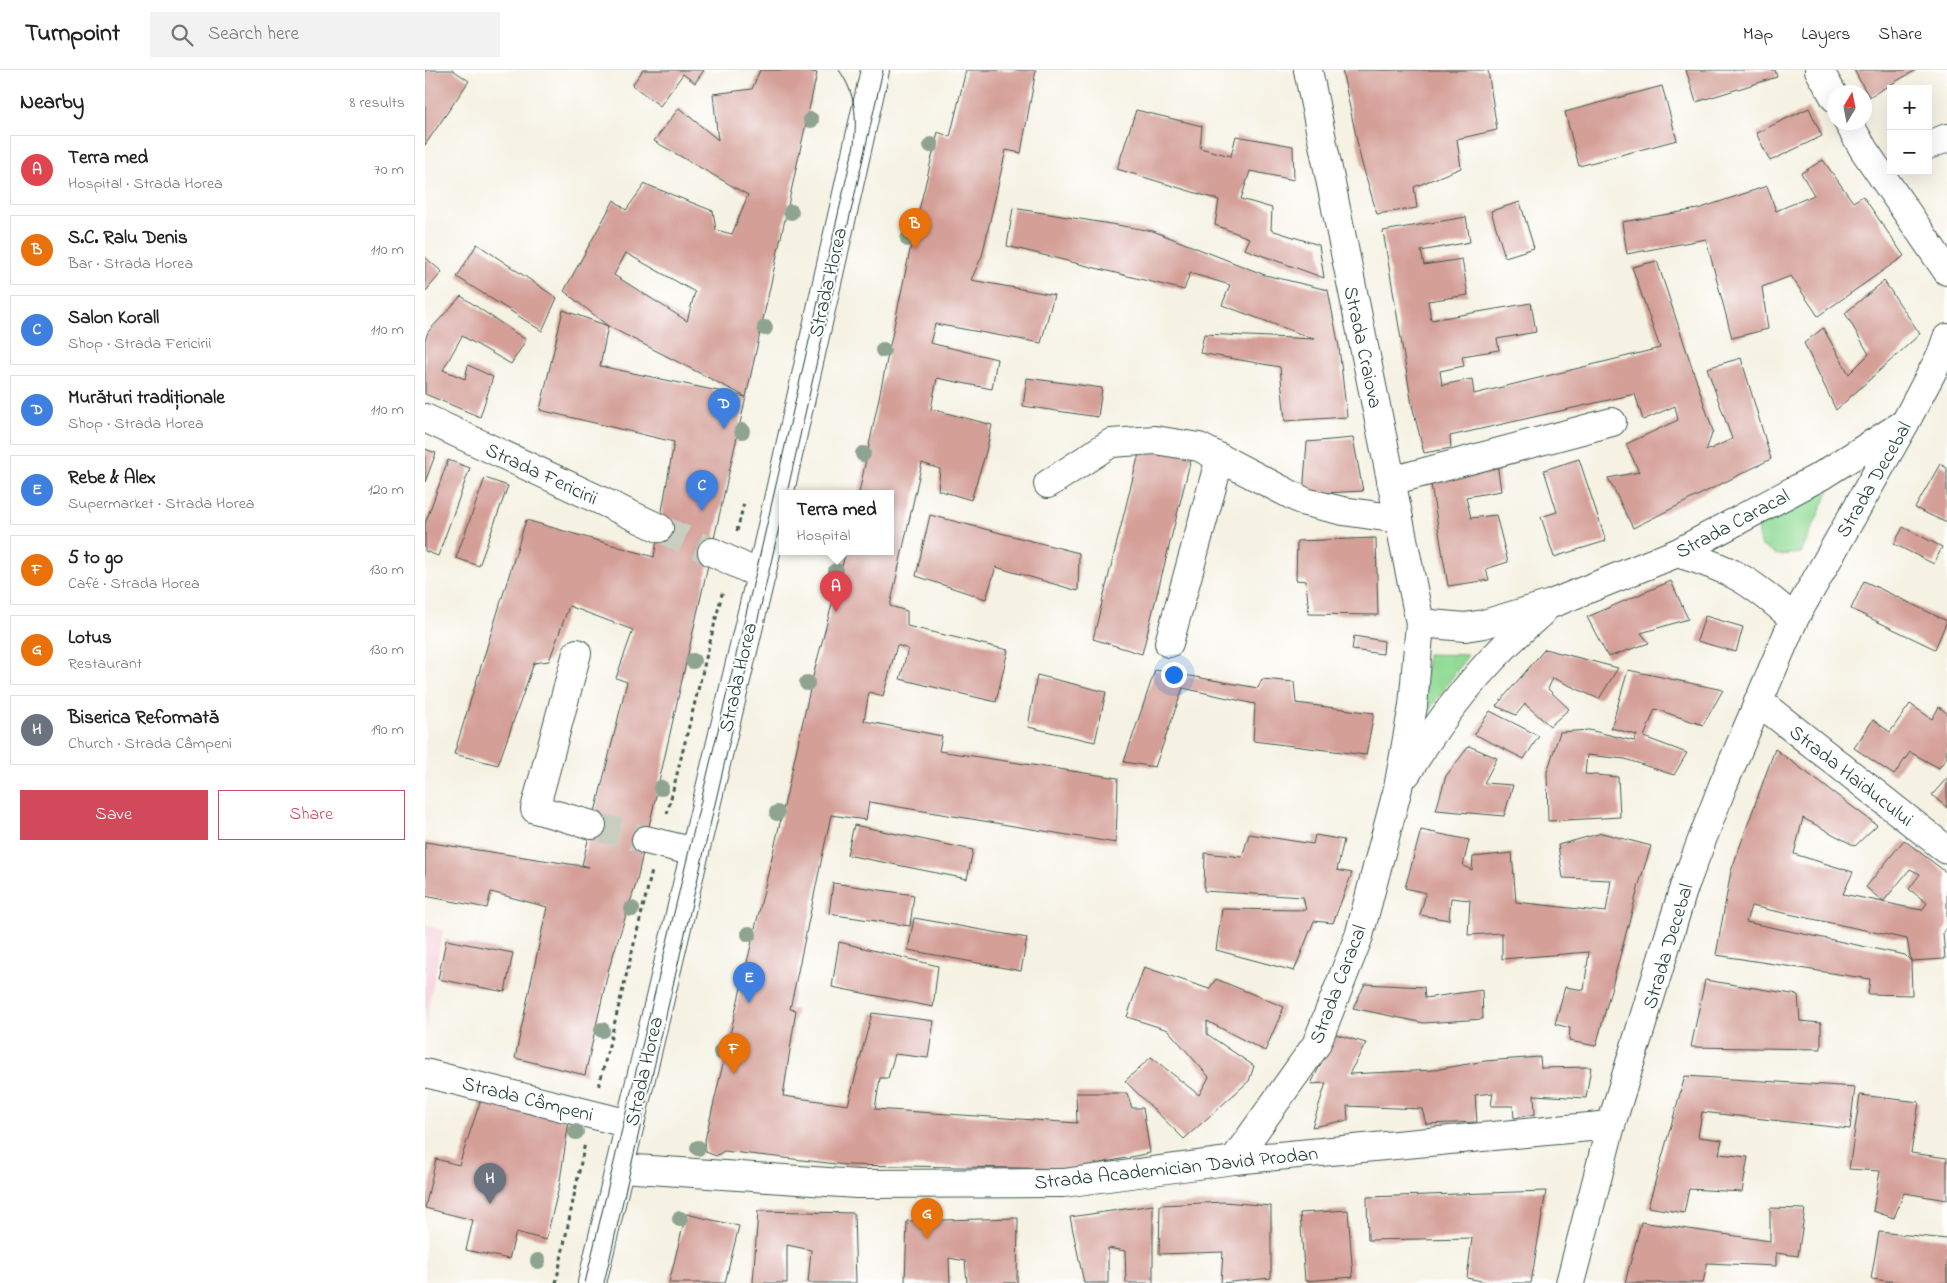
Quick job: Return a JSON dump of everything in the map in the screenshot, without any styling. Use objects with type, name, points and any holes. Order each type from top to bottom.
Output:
[{"type":"street","name":"Strada Horea","points":[[780,490],[875,70]]},
{"type":"street","name":"Strada Craiova","points":[[1308,70],[1420,623]]},
{"type":"street","points":[[1819,70],[1828,85]]},
{"type":"street","points":[[1853,130],[1864,150],[1947,271]]},
{"type":"street","points":[[1932,144],[1947,138]]},
{"type":"street","points":[[1864,150],[1887,149]]},
{"type":"street","name":"Strada Decebal","points":[[1570,1283],[1611,1124],[1684,887],[1758,701],[1794,619],[1905,423],[1941,355],[1947,338]]},
{"type":"street","name":"Strada Fericirii","points":[[425,418],[659,528]]},
{"type":"street","points":[[1391,481],[1613,422]]},
{"type":"street","name":"Strada Caracal","points":[[1234,1160],[1316,1045],[1359,936],[1397,788],[1413,706],[1420,623],[1465,626],[1484,624],[1551,604],[1677,553],[1821,476],[1905,423]]},
{"type":"street","points":[[1048,484],[1111,442],[1163,441],[1199,446],[1305,502],[1343,511],[1399,519]]},
{"type":"street","points":[[1169,643],[1220,458]]},
{"type":"street","name":"Strada Horea","points":[[592,1283],[621,1168],[779,495]]},
{"type":"street","points":[[1677,553],[1715,564],[1745,578],[1794,619]]},
{"type":"street","points":[[721,556],[761,575]]},
{"type":"street","name":"Strada Caracal","points":[[1397,788],[1432,730],[1468,685],[1507,641],[1551,604]]},
{"type":"street","points":[[577,653],[535,808],[592,825]]},
{"type":"street","name":"Strada Haiducului","points":[[1758,701],[1947,850]]},
{"type":"street","points":[[653,841],[695,852]]},
{"type":"street","name":"Strada Câmpeni","points":[[425,1072],[630,1124]]},
{"type":"street","name":"Strada Academician David Prodan","points":[[621,1168],[857,1184],[1063,1183],[1234,1160],[1611,1124]]},
{"type":"path","points":[[556,1283],[653,841],[721,556],[744,502]]},
{"type":"shaded area","points":[[425,925],[443,930],[425,1029]]},
{"type":"green space","points":[[1830,489],[1801,553],[1777,555],[1760,545],[1758,521]]},
{"type":"green space","points":[[1427,654],[1468,655],[1425,716]]},
{"type":"building","points":[[425,70],[453,70],[469,81],[425,145]]},
{"type":"building","points":[[643,70],[704,70],[695,83],[683,74],[660,106],[632,85]]},
{"type":"building","points":[[760,70],[807,70],[817,73],[746,397],[608,326],[564,291],[614,200],[626,210],[645,184],[713,211],[716,230],[732,234],[748,195],[654,141],[679,108],[718,140],[713,94],[752,89]],"holes":[[[626,253],[695,292],[687,321],[614,275]]]},
{"type":"building","points":[[966,70],[1036,70],[1021,153],[1006,150],[982,256],[971,280],[1054,295],[1041,343],[935,324],[930,343],[997,359],[992,389],[937,378],[931,409],[992,425],[986,452],[971,500],[938,490],[940,469],[922,463],[890,606],[907,611],[907,626],[1008,650],[996,702],[900,679],[908,649],[897,645],[883,696],[869,692],[864,721],[942,736],[939,751],[1118,778],[1116,843],[869,802],[866,820],[831,815],[790,1009],[796,1010],[783,1096],[848,1105],[872,1013],[934,1021],[928,1058],[895,1054],[888,1078],[880,1078],[875,1109],[1077,1123],[1076,1093],[1127,1093],[1132,1108],[1143,1108],[1150,1153],[1072,1169],[845,1165],[724,1151],[716,1156],[706,1152],[705,1140],[813,676],[845,555],[894,555],[894,490],[860,490],[914,231],[938,132],[950,137]]},
{"type":"building","points":[[1342,70],[1488,70],[1497,130],[1457,139],[1461,168],[1414,187],[1417,208],[1377,214],[1361,160]]},
{"type":"building","points":[[1686,70],[1775,70],[1777,77],[1696,102]]},
{"type":"building","points":[[1854,70],[1916,70],[1872,95],[1872,85],[1862,85]]},
{"type":"building","points":[[1662,86],[1677,140],[1579,166],[1565,112]]},
{"type":"building","points":[[1809,108],[1822,136],[1770,161],[1756,133]]},
{"type":"building","points":[[1136,110],[1202,126],[1200,148],[1231,156],[1236,136],[1293,146],[1294,180],[1250,171],[1241,199],[1272,208],[1271,230],[1319,245],[1324,278],[1244,249],[1249,238],[1215,225],[1219,200],[1117,169]]},
{"type":"building","points":[[1823,160],[1853,202],[1863,196],[1904,256],[1818,316],[1791,276],[1762,287],[1768,329],[1732,338],[1706,239],[1627,254],[1622,222],[1698,209],[1767,186],[1776,211],[1814,195],[1801,173]]},
{"type":"building","points":[[1520,202],[1534,248],[1505,257],[1491,211]]},
{"type":"building","points":[[1013,208],[1153,231],[1265,275],[1328,290],[1339,347],[1347,417],[1285,421],[1280,367],[1200,353],[1204,334],[1314,339],[1222,305],[1230,285],[1190,273],[1184,290],[1007,246]]},
{"type":"building","points":[[1466,217],[1470,242],[1421,251],[1424,265],[1462,259],[1468,295],[1428,301],[1431,320],[1531,303],[1536,332],[1497,339],[1499,350],[1462,356],[1464,366],[1440,371],[1442,385],[1472,379],[1474,394],[1660,348],[1632,267],[1657,261],[1713,431],[1706,451],[1732,439],[1707,368],[1741,358],[1771,459],[1633,528],[1608,478],[1639,472],[1626,444],[1678,420],[1675,406],[1643,420],[1635,394],[1450,436],[1451,448],[1424,453],[1412,405],[1383,231]]},
{"type":"building","points":[[477,244],[557,298],[542,331],[457,277]]},
{"type":"building","points":[[425,257],[442,272],[425,292]]},
{"type":"building","points":[[1884,281],[1920,334],[1836,410],[1804,343],[1823,328],[1849,374],[1869,354],[1845,313]]},
{"type":"building","points":[[461,296],[526,340],[511,364],[462,336],[443,370],[465,379],[468,365],[493,377],[480,417],[425,394],[425,340],[428,332]]},
{"type":"building","points":[[563,310],[608,326],[600,366],[746,397],[636,884],[609,968],[585,1075],[515,1058],[547,907],[491,892],[487,908],[425,896],[425,842],[589,867],[582,865],[627,682],[616,678],[633,630],[569,606],[549,661],[534,663],[498,765],[454,754],[526,520],[654,557],[674,442],[540,410]]},
{"type":"building","points":[[1027,378],[1102,388],[1098,417],[1023,406]]},
{"type":"building","points":[[1353,438],[1363,491],[1303,494],[1307,442]]},
{"type":"building","points":[[1142,441],[1192,455],[1142,654],[1093,639]]},
{"type":"building","points":[[425,449],[436,453],[425,482]]},
{"type":"building","points":[[1579,459],[1606,541],[1554,557],[1541,517],[1557,512],[1544,470]]},
{"type":"building","points":[[448,460],[470,468],[438,556],[425,551],[425,524]]},
{"type":"building","points":[[1497,463],[1501,491],[1466,497],[1471,518],[1496,515],[1508,562],[1486,569],[1489,580],[1448,586],[1429,473]]},
{"type":"building","points":[[1940,464],[1947,468],[1947,523],[1915,508]]},
{"type":"building","points":[[485,478],[508,486],[479,566],[456,558]]},
{"type":"building","points":[[930,515],[1079,553],[1078,591],[996,567],[986,599],[916,576]]},
{"type":"building","points":[[1903,527],[1942,547],[1934,564],[1894,544]]},
{"type":"building","points":[[1376,538],[1378,615],[1309,614],[1306,581],[1296,580],[1297,541]]},
{"type":"building","points":[[1671,581],[1688,619],[1641,633],[1649,643],[1608,657],[1587,617]]},
{"type":"building","points":[[1864,581],[1947,621],[1935,649],[1851,609]]},
{"type":"building","points":[[1705,616],[1743,627],[1736,652],[1697,641]]},
{"type":"building","points":[[1354,636],[1384,641],[1383,654],[1352,650]]},
{"type":"building","points":[[1545,649],[1618,668],[1599,699],[1553,678],[1548,689],[1569,709],[1550,726],[1525,704],[1516,715],[1496,706]]},
{"type":"building","points":[[1155,670],[1258,688],[1262,679],[1294,682],[1296,703],[1374,713],[1366,755],[1253,741],[1255,704],[1183,688],[1155,767],[1124,762]]},
{"type":"building","points":[[1628,670],[1723,690],[1703,725],[1655,709],[1644,737],[1687,753],[1674,775],[1625,759],[1587,755],[1585,774],[1618,777],[1620,817],[1548,821],[1547,772],[1560,732],[1589,730],[1634,741],[1637,735],[1611,728]]},
{"type":"building","points":[[1037,675],[1106,692],[1095,742],[1028,727]]},
{"type":"building","points":[[1910,704],[1932,719],[1939,707],[1947,713],[1947,757],[1939,768],[1910,752],[1894,775],[1854,748],[1873,720],[1890,732]]},
{"type":"building","points":[[1490,711],[1539,736],[1524,759],[1474,734]]},
{"type":"building","points":[[1469,746],[1497,758],[1484,783],[1513,785],[1504,816],[1436,810],[1446,776]]},
{"type":"building","points":[[1775,749],[1877,825],[1855,846],[1803,818],[1794,854],[1853,872],[1843,894],[1883,902],[1866,887],[1904,840],[1947,873],[1947,926],[1943,932],[1945,959],[1911,961],[1912,995],[1868,994],[1870,979],[1716,955],[1731,871]],"holes":[[[1910,869],[1920,874],[1909,889],[1927,903],[1922,910],[1883,902]],[[1751,906],[1907,939],[1911,961],[1905,955],[1746,922]]]},
{"type":"building","points":[[1947,778],[1947,808],[1932,795]]},
{"type":"building","points":[[854,825],[973,850],[967,879],[847,855]]},
{"type":"building","points":[[1421,830],[1469,840],[1463,866],[1472,870],[1473,857],[1512,853],[1516,902],[1606,912],[1611,880],[1563,878],[1558,845],[1602,833],[1651,846],[1596,1046],[1569,1041],[1570,1028],[1555,1024],[1565,987],[1584,990],[1589,952],[1502,959],[1502,933],[1468,935],[1470,900],[1451,898],[1449,920],[1420,915],[1426,893],[1405,888]]},
{"type":"building","points":[[1249,834],[1313,844],[1315,835],[1344,840],[1337,870],[1352,873],[1333,923],[1314,921],[1294,971],[1216,950],[1222,909],[1306,910],[1303,897],[1204,891],[1205,853],[1242,857]]},
{"type":"building","points":[[833,883],[914,895],[910,926],[829,914]]},
{"type":"building","points":[[914,918],[1027,938],[1021,971],[908,950]]},
{"type":"building","points":[[446,940],[513,953],[505,992],[438,979]]},
{"type":"building","points":[[839,942],[938,966],[933,1007],[832,987]]},
{"type":"building","points":[[1144,967],[1209,989],[1216,979],[1284,1007],[1265,1051],[1207,1021],[1207,1034],[1254,1066],[1249,1081],[1184,1139],[1125,1081],[1151,1057],[1199,1095],[1209,1077],[1168,1030],[1127,1017]]},
{"type":"building","points":[[1705,980],[1798,995],[1800,1021],[1821,1023],[1821,1049],[1691,1047]]},
{"type":"building","points":[[1365,984],[1424,987],[1425,998],[1482,990],[1483,1019],[1424,1023],[1353,1008]]},
{"type":"building","points":[[1335,1034],[1366,1043],[1349,1074],[1434,1070],[1485,1061],[1540,1057],[1541,1068],[1591,1067],[1586,1098],[1534,1095],[1535,1114],[1514,1118],[1513,1106],[1491,1106],[1493,1093],[1475,1095],[1477,1122],[1426,1124],[1422,1109],[1347,1106],[1348,1120],[1312,1127],[1326,1083],[1311,1084]]},
{"type":"building","points":[[1685,1076],[1855,1087],[1850,1129],[1702,1112],[1698,1137],[1722,1140],[1719,1154],[1748,1157],[1742,1192],[1689,1189],[1684,1213],[1648,1207]]},
{"type":"building","points":[[1860,1095],[1919,1102],[1911,1153],[1947,1158],[1947,1200],[1904,1193],[1894,1218],[1873,1211],[1880,1171],[1849,1169]]},
{"type":"building","points":[[481,1099],[569,1121],[559,1187],[546,1240],[516,1232],[509,1259],[466,1250],[473,1220],[425,1208],[436,1159],[459,1165]]},
{"type":"building","points":[[1546,1191],[1531,1283],[1491,1283],[1467,1278],[1472,1238],[1368,1240],[1367,1197]]},
{"type":"building","points":[[1224,1202],[1271,1206],[1271,1278],[1221,1283],[1223,1252],[1159,1254],[1160,1205]]},
{"type":"building","points":[[1153,1205],[1153,1283],[1126,1283],[1125,1251],[1108,1248],[1108,1283],[1084,1283],[1070,1217]]},
{"type":"building","points":[[1770,1208],[1805,1209],[1798,1256],[1776,1253],[1776,1266],[1707,1263],[1703,1283],[1625,1283],[1641,1222],[1770,1241]]},
{"type":"building","points":[[1348,1210],[1353,1277],[1305,1281],[1300,1213]]},
{"type":"building","points":[[758,1211],[854,1213],[856,1283],[808,1283],[811,1250],[787,1245],[787,1283],[753,1283]]},
{"type":"building","points":[[686,1214],[739,1226],[725,1283],[669,1283]]},
{"type":"building","points":[[1018,1218],[1017,1283],[967,1283],[965,1261],[949,1258],[950,1283],[905,1283],[907,1221]]},
{"type":"building","points":[[1879,1232],[1947,1239],[1947,1283],[1906,1283],[1871,1279]]},
{"type":"tunnel","points":[[659,528],[712,552]]},
{"type":"tunnel","points":[[592,825],[646,840]]},
{"type":"tram line","points":[[585,1283],[756,572],[854,145],[854,106],[849,88],[839,70]]},
{"type":"tram line","points":[[788,490],[883,70]]},
{"type":"tram line","points":[[604,1283],[779,528]]},
{"type":"place","name":"S.C. Ralu Denis","points":[[915,249]]},
{"type":"place","name":"Murături tradiționale","points":[[724,429]]},
{"type":"place","name":"Salon Korall","points":[[702,511]]},
{"type":"place","name":"Terra med","points":[[836,612]]},
{"type":"place","name":"Rebe & Alex","points":[[749,1003]]},
{"type":"place","name":"5 to go","points":[[734,1074]]},
{"type":"place","name":"Biserica Reformată","points":[[490,1204]]},
{"type":"place","name":"Lotus","points":[[927,1239]]}]
